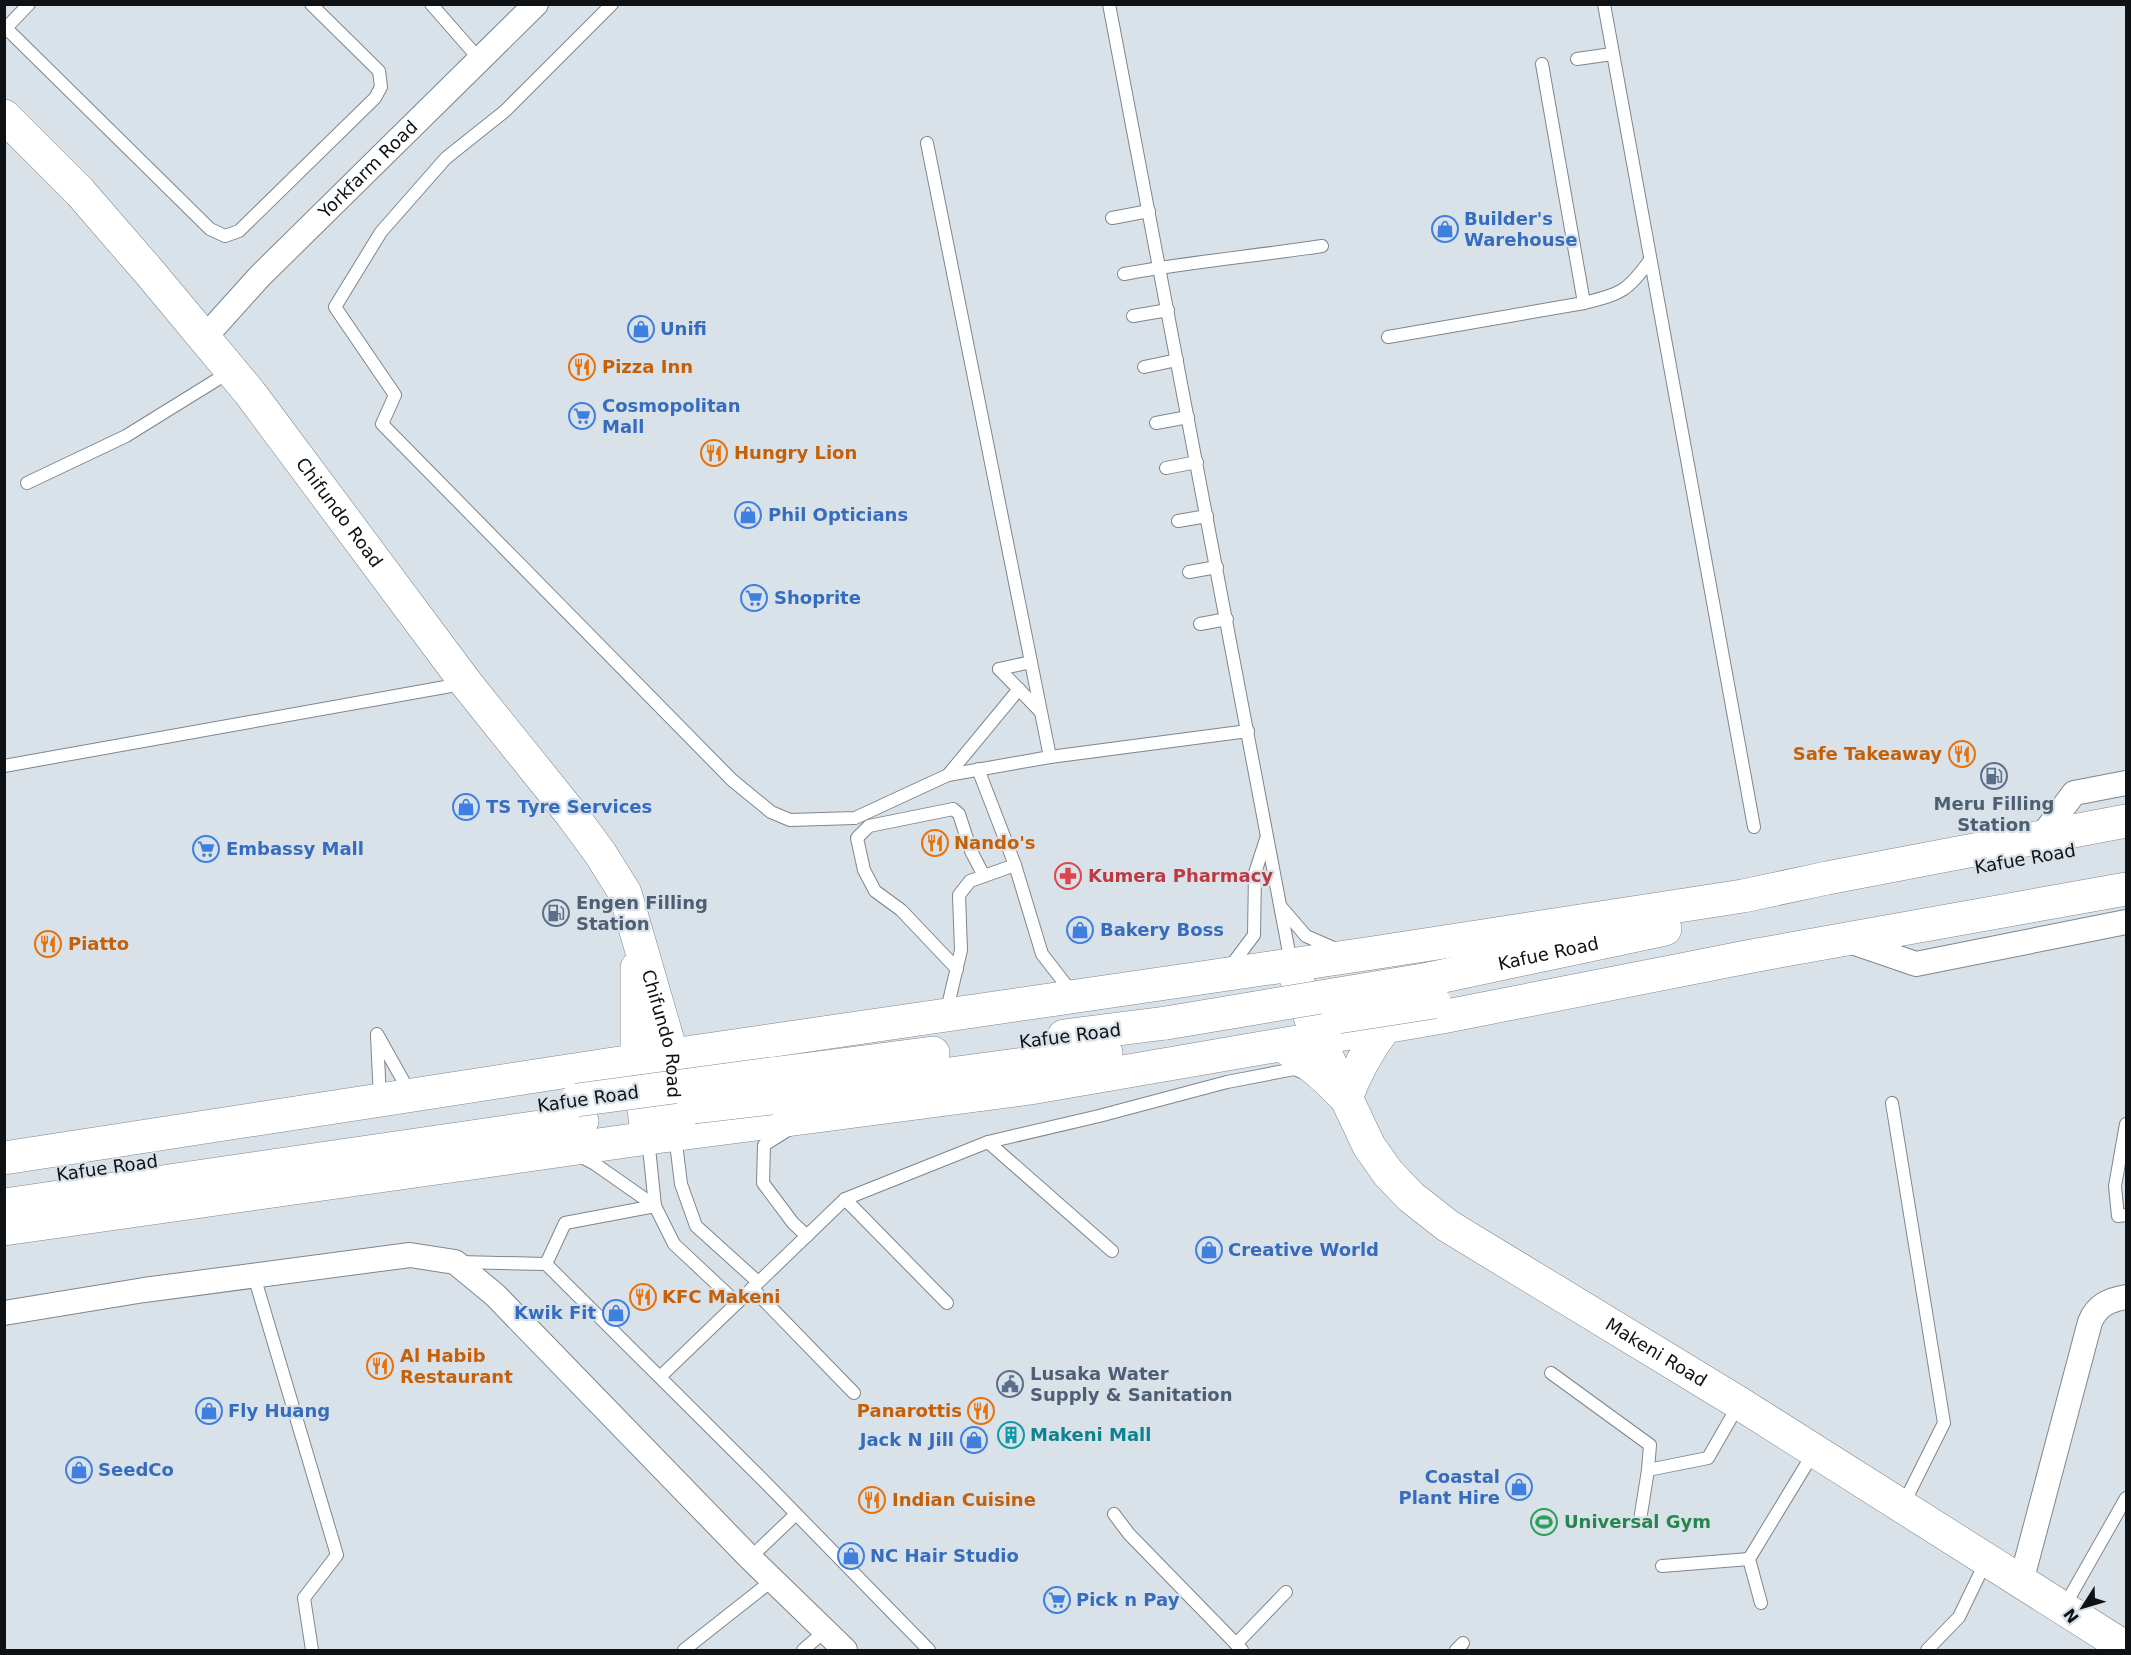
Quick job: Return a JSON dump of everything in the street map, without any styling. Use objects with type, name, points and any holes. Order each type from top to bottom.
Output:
[{"type":"main road","name":"Chifundo Road","points":[[4,116],[80,192],[232,370],[466,683],[573,815],[600,853],[625,893],[672,1055],[661,1136]]},
{"type":"main road","name":"Kafue Road","points":[[4,1158],[672,1055],[1366,954],[1743,896],[2127,821]]},
{"type":"main road","name":"Kafue Road","points":[[1431,990],[1872,885],[2127,840]]},
{"type":"main road","name":"Kafue Road","points":[[4,1229],[771,1086],[1170,1034],[1823,920],[2127,871]]},
{"type":"main road","name":"Kafue Road","points":[[4,1183],[575,1123],[661,1136],[1030,1088],[1495,1007],[1845,939],[2127,889]]},
{"type":"main road","name":"Chifundo Road","points":[[639,936],[636,982],[637,1061],[661,1136]]},
{"type":"main road","name":"Makeni Road","points":[[1291,964],[1318,1038],[1368,1146],[1388,1173],[1411,1197],[1448,1226],[1739,1403],[2127,1648]]},
{"type":"main road","points":[[1282,1045],[1306,1059],[1346,1098],[1369,1048],[1386,1026]]},
{"type":"main road","name":"Kafue Road","points":[[4,1205],[575,1123]]},
{"type":"street","name":"Yorkfarm Road","points":[[205,337],[260,276],[536,4]]},
{"type":"street","points":[[2041,837],[2074,793],[2127,783]]},
{"type":"street","points":[[1845,939],[1916,964],[2127,922]]},
{"type":"street","points":[[4,1312],[144,1290],[410,1255],[455,1262],[495,1295],[750,1558],[845,1650]]},
{"type":"street","points":[[2021,1582],[2090,1322],[2095,1311],[2111,1300],[2127,1297]]},
{"type":"lane","points":[[29,4],[5,29],[210,229],[225,236],[239,231],[375,98],[381,87],[379,71],[311,4]]},
{"type":"lane","points":[[431,4],[480,60]]},
{"type":"lane","points":[[612,4],[505,111],[446,158],[381,232],[335,307],[395,395],[382,424],[732,780],[771,812],[790,820],[855,819],[948,775],[978,769],[1050,757],[1248,731]]},
{"type":"lane","points":[[1109,4],[1291,964]]},
{"type":"lane","points":[[1604,4],[1754,827]]},
{"type":"lane","points":[[1577,59],[1612,54]]},
{"type":"lane","points":[[1542,64],[1584,303]]},
{"type":"lane","points":[[927,143],[1050,757]]},
{"type":"lane","points":[[1112,218],[1149,211]]},
{"type":"lane","points":[[1124,274],[1159,267],[1246,258],[1322,246]]},
{"type":"lane","points":[[1388,337],[1584,303],[1611,296],[1625,290],[1634,282],[1650,260]]},
{"type":"lane","points":[[1133,316],[1168,310]]},
{"type":"lane","points":[[1144,367],[1177,360]]},
{"type":"lane","points":[[27,483],[126,436],[232,370]]},
{"type":"lane","points":[[1156,423],[1188,417]]},
{"type":"lane","points":[[1166,468],[1197,462]]},
{"type":"lane","points":[[1178,521],[1207,516]]},
{"type":"lane","points":[[1189,572],[1217,567]]},
{"type":"lane","points":[[1200,624],[1227,618]]},
{"type":"lane","points":[[1031,662],[999,669],[1041,712]]},
{"type":"lane","points":[[4,766],[466,683]]},
{"type":"lane","points":[[948,775],[1018,689]]},
{"type":"lane","points":[[978,769],[1015,865],[1042,954],[1075,996]]},
{"type":"lane","points":[[957,969],[901,910],[875,891],[864,870],[857,838],[869,826],[953,809],[959,814],[971,851],[984,876]]},
{"type":"lane","points":[[1184,980],[1233,963],[1254,935],[1255,873],[1267,835]]},
{"type":"lane","points":[[946,1015],[961,950],[959,895],[970,881],[1015,865]]},
{"type":"lane","points":[[1280,907],[1306,936],[1335,949],[1366,954]]},
{"type":"lane","points":[[380,1101],[377,1034],[412,1096]]},
{"type":"lane","points":[[660,1377],[845,1199],[988,1142],[1100,1116],[1227,1082],[1294,1069],[1311,1075],[1346,1098]]},
{"type":"lane","points":[[1892,1103],[1944,1423],[1902,1506]]},
{"type":"lane","points":[[807,1236],[763,1183],[764,1145],[813,1116]]},
{"type":"lane","points":[[575,1123],[596,1164],[655,1206],[674,1244],[736,1303]]},
{"type":"lane","points":[[2127,1124],[2115,1186],[2118,1216],[2127,1215]]},
{"type":"lane","points":[[655,1206],[661,1136]]},
{"type":"lane","points":[[661,1136],[696,1226],[755,1285],[854,1393]]},
{"type":"lane","points":[[988,1142],[1112,1251]]},
{"type":"lane","points":[[845,1199],[946,1303]]},
{"type":"lane","points":[[546,1264],[565,1223],[655,1206]]},
{"type":"lane","points":[[455,1262],[546,1264],[764,1481],[929,1650]]},
{"type":"lane","points":[[254,1276],[337,1555],[304,1598],[312,1650]]},
{"type":"lane","points":[[1551,1373],[1650,1445],[1640,1521]]},
{"type":"lane","points":[[1648,1470],[1708,1458],[1739,1403]]},
{"type":"lane","points":[[1761,1603],[1749,1559],[1814,1451]]},
{"type":"lane","points":[[2064,1608],[2127,1498]]},
{"type":"lane","points":[[1114,1514],[1129,1534],[1239,1647],[1286,1592]]},
{"type":"lane","points":[[750,1558],[795,1515]]},
{"type":"lane","points":[[1662,1566],[1749,1559]]},
{"type":"lane","points":[[1927,1650],[1959,1617],[1987,1560]]},
{"type":"lane","points":[[684,1650],[774,1579]]},
{"type":"lane","points":[[803,1650],[825,1631]]},
{"type":"place","name":"Builder's Warehouse","points":[[1445,229]]},
{"type":"place","name":"Unifi","points":[[641,329]]},
{"type":"place","name":"Pizza Inn","points":[[582,367]]},
{"type":"place","name":"Cosmopolitan Mall","points":[[582,416]]},
{"type":"place","name":"Hungry Lion","points":[[714,453]]},
{"type":"place","name":"Phil Opticians","points":[[748,515]]},
{"type":"place","name":"Shoprite","points":[[754,598]]},
{"type":"place","name":"Safe Takeaway","points":[[1962,754]]},
{"type":"place","name":"Meru Filling Station","points":[[1994,776]]},
{"type":"place","name":"TS Tyre Services","points":[[466,807]]},
{"type":"place","name":"Nando's","points":[[935,843]]},
{"type":"place","name":"Embassy Mall","points":[[206,849]]},
{"type":"place","name":"Kumera Pharmacy","points":[[1068,876]]},
{"type":"place","name":"Engen Filling Station","points":[[556,913]]},
{"type":"place","name":"Bakery Boss","points":[[1080,930]]},
{"type":"place","name":"Piatto","points":[[48,944]]},
{"type":"place","name":"Creative World","points":[[1209,1250]]},
{"type":"place","name":"KFC Makeni","points":[[643,1297]]},
{"type":"place","name":"Kwik Fit","points":[[616,1313]]},
{"type":"place","name":"Al Habib Restaurant","points":[[380,1366]]},
{"type":"place","name":"Lusaka Water Supply & Sanitation","points":[[1010,1384]]},
{"type":"place","name":"Fly Huang","points":[[209,1411]]},
{"type":"place","name":"Panarottis","points":[[981,1411]]},
{"type":"place","name":"Makeni Mall","points":[[1011,1435]]},
{"type":"place","name":"Jack N Jill","points":[[974,1440]]},
{"type":"place","name":"SeedCo","points":[[79,1470]]},
{"type":"place","name":"Coastal Plant Hire","points":[[1519,1487]]},
{"type":"place","name":"Indian Cuisine","points":[[872,1500]]},
{"type":"place","name":"Universal Gym","points":[[1544,1522]]},
{"type":"place","name":"NC Hair Studio","points":[[851,1556]]},
{"type":"place","name":"Pick n Pay","points":[[1057,1600]]}]
